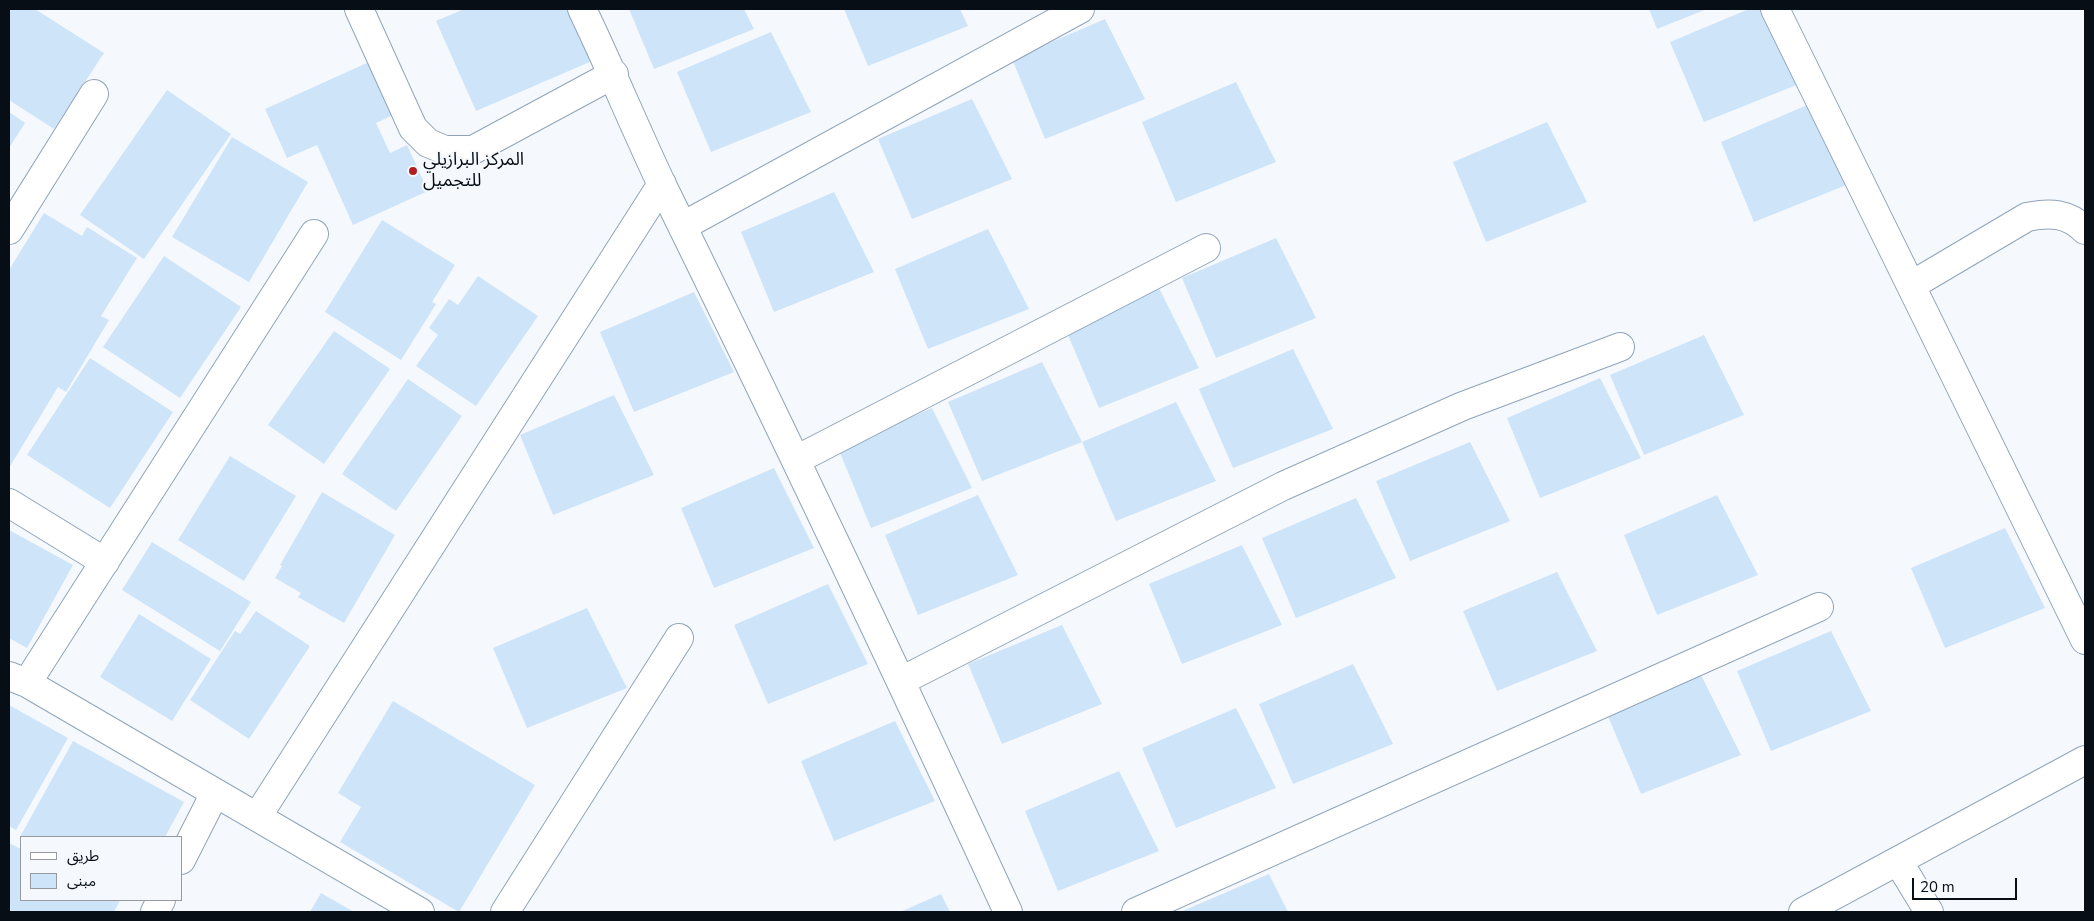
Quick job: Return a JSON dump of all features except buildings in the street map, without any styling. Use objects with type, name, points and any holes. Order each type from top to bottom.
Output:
[{"type":"street","points":[[359,9],[413,128],[428,143],[445,150],[473,150],[614,74]]},
{"type":"street","points":[[582,9],[614,74],[662,184],[796,460],[1008,912]]},
{"type":"street","points":[[683,226],[1080,9]]},
{"type":"street","points":[[1775,9],[2085,640]]},
{"type":"street","points":[[9,230],[94,94]]},
{"type":"street","points":[[257,817],[662,184]]},
{"type":"street","points":[[1912,285],[2027,217],[2045,213],[2060,215],[2078,223],[2085,230]]},
{"type":"street","points":[[314,234],[105,562],[18,679],[420,912]]},
{"type":"street","points":[[796,460],[1206,248]]},
{"type":"street","points":[[901,681],[1319,470],[1462,406],[1620,347]]},
{"type":"street","points":[[9,504],[105,562]]},
{"type":"street","points":[[1136,912],[1819,607]]},
{"type":"street","points":[[504,912],[679,638]]},
{"type":"street","points":[[1803,912],[2085,760]]},
{"type":"street","points":[[182,858],[215,793]]},
{"type":"street","points":[[1898,861],[1929,912]]},
{"type":"place","name":"المركز البرازيلي للتجميل","points":[[413,171]]}]
